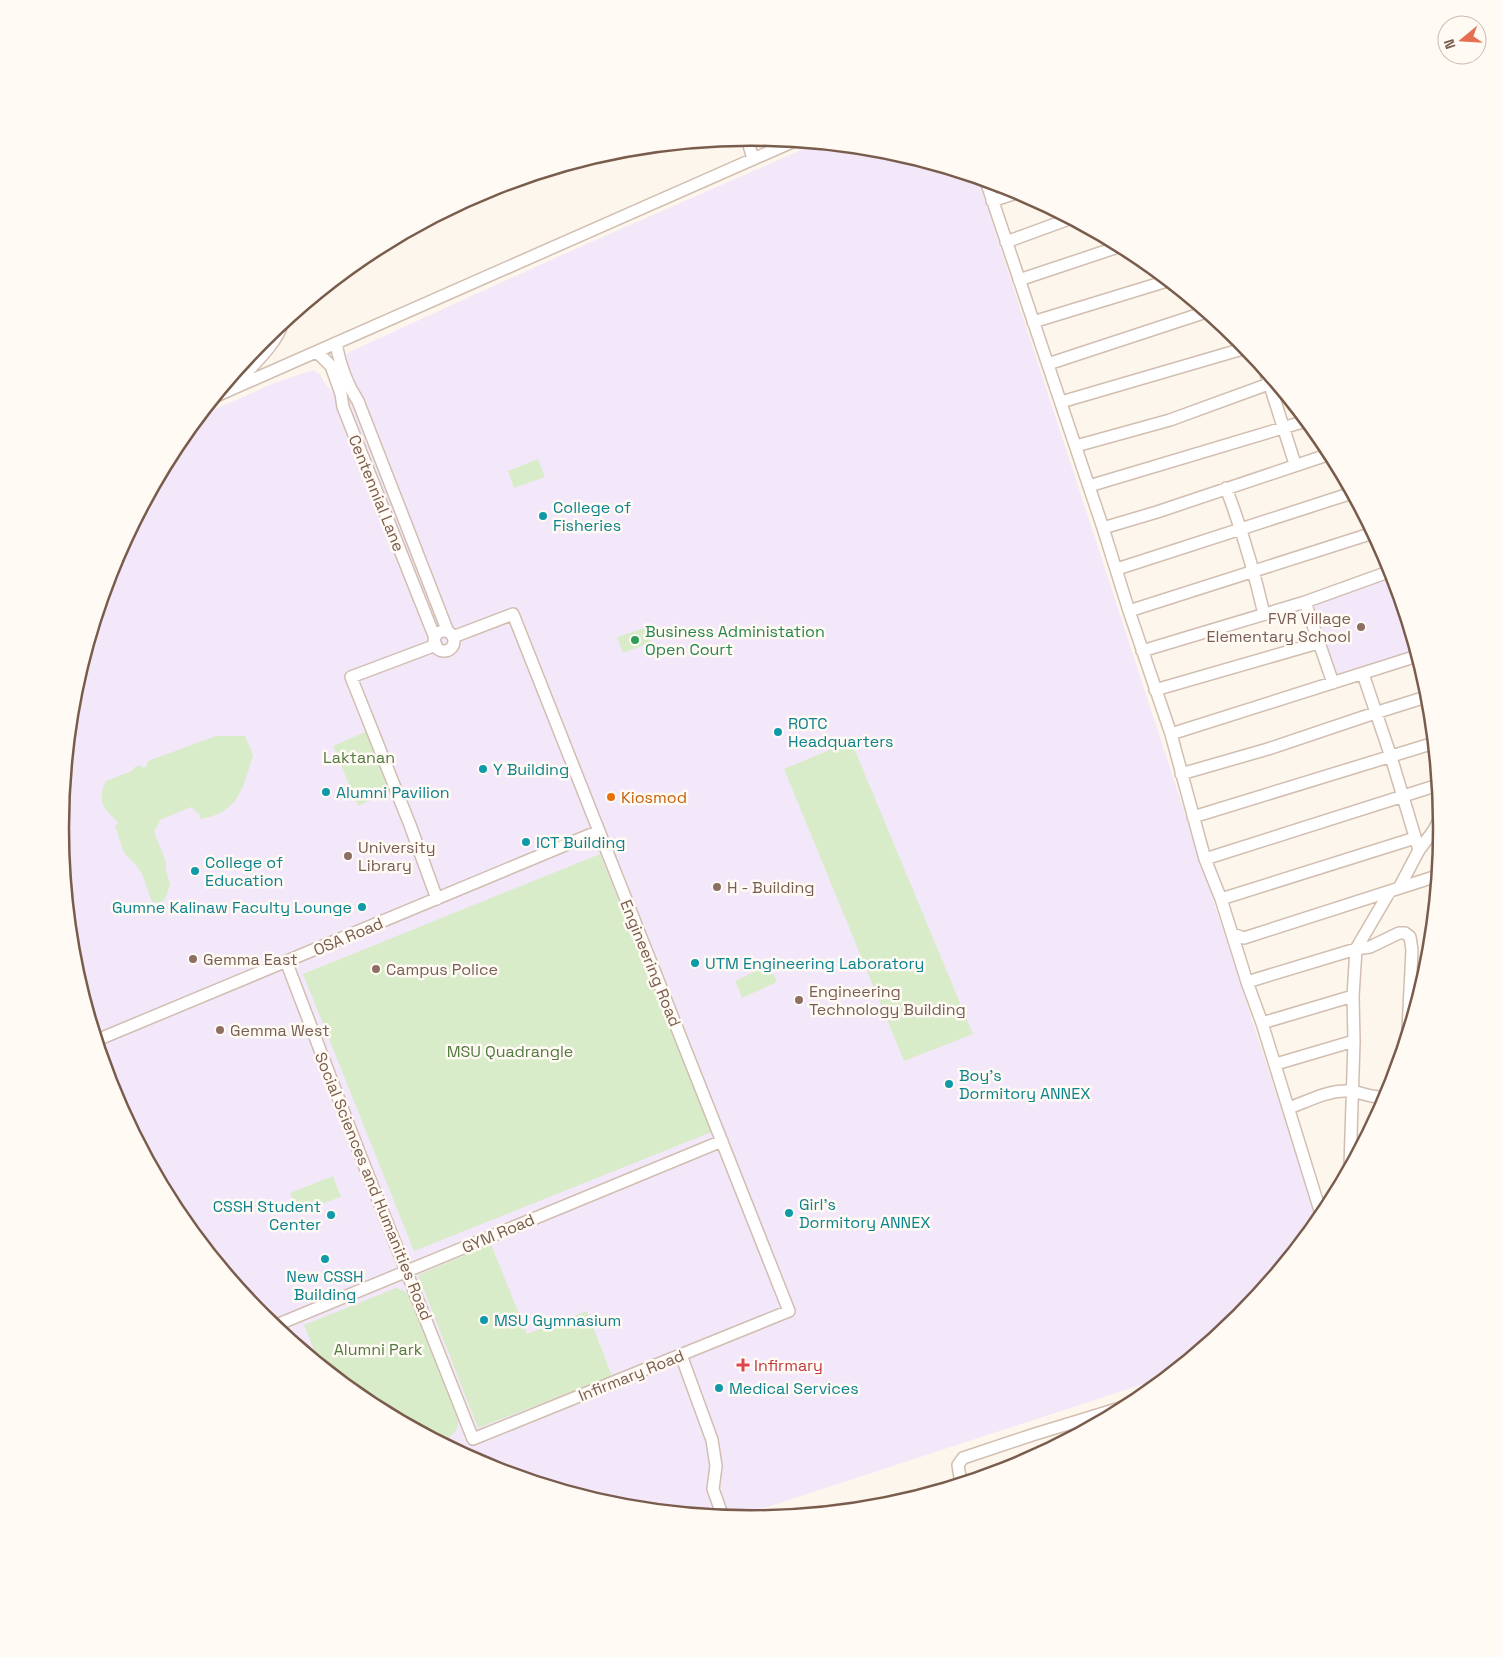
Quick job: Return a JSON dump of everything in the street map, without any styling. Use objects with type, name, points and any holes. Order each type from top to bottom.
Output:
[{"type":"street","points":[[749,146],[753,160]]},
{"type":"street","points":[[230,390],[780,147]]},
{"type":"street","points":[[988,189],[1104,528],[1142,651],[1171,734],[1205,859],[1238,936],[1236,947],[1276,1064],[1319,1207]]},
{"type":"street","points":[[992,201],[1007,196]]},
{"type":"street","points":[[1006,242],[1062,222]]},
{"type":"street","points":[[1019,280],[1111,249]]},
{"type":"street","points":[[1033,322],[1161,283]]},
{"type":"street","points":[[1048,364],[1199,314]]},
{"type":"street","name":"Centennial Lane","points":[[336,344],[335,365],[341,380],[343,407],[436,641]]},
{"type":"street","points":[[1061,402],[1237,351]]},
{"type":"street","name":"Centennial Lane","points":[[317,352],[335,365]]},
{"type":"street","points":[[262,354],[266,375]]},
{"type":"street","points":[[230,390],[240,377]]},
{"type":"street","name":"Centennial Lane","points":[[341,380],[358,400],[450,635]]},
{"type":"street","points":[[1076,446],[1170,420],[1268,384]]},
{"type":"street","points":[[1274,391],[1295,464]]},
{"type":"street","points":[[343,407],[358,400]]},
{"type":"street","points":[[1089,486],[1299,423]]},
{"type":"street","points":[[360,451],[375,445]]},
{"type":"street","points":[[1104,528],[1323,456]]},
{"type":"street","points":[[1226,488],[1242,530],[1264,614]]},
{"type":"street","points":[[1117,569],[1346,495]]},
{"type":"street","points":[[385,514],[400,509]]},
{"type":"street","points":[[1129,611],[1367,535]]},
{"type":"street","points":[[408,572],[422,566]]},
{"type":"street","points":[[1142,651],[1305,602],[1384,574]]},
{"type":"street","points":[[1305,602],[1333,683]]},
{"type":"street","name":"Engineering Road","points":[[450,635],[513,614],[789,1311]]},
{"type":"street","points":[[436,641],[441,650],[450,650],[453,645],[450,635],[442,632],[436,641],[351,676],[437,899]]},
{"type":"street","points":[[1155,690],[1318,643]]},
{"type":"street","points":[[1171,734],[1411,658]]},
{"type":"street","points":[[1363,674],[1420,850]]},
{"type":"street","points":[[1181,774],[1268,749],[1421,699]]},
{"type":"street","points":[[1193,817],[1428,745]]},
{"type":"street","points":[[1205,859],[1432,787]]},
{"type":"street","name":"OSA Road","points":[[102,1038],[599,831]]},
{"type":"street","points":[[1350,1154],[1354,1041],[1352,996],[1356,949],[1420,850],[1433,835]]},
{"type":"street","points":[[1221,899],[1415,838]]},
{"type":"street","points":[[1238,936],[1431,878]]},
{"type":"street","points":[[1247,982],[1356,949],[1370,947],[1399,933],[1405,933],[1409,935],[1412,950],[1409,1008]]},
{"type":"street","name":"Social Sciences and Humanities Road","points":[[286,961],[359,1152],[473,1438]]},
{"type":"street","points":[[1262,1023],[1352,996]]},
{"type":"street","points":[[1276,1064],[1354,1041]]},
{"type":"street","points":[[1289,1108],[1338,1092],[1352,1091],[1378,1097]]},
{"type":"street","name":"GYM Road","points":[[282,1323],[722,1141]]},
{"type":"street","name":"Infirmary Road","points":[[473,1438],[789,1311]]},
{"type":"street","points":[[681,1355],[712,1440],[716,1466],[713,1489],[720,1510]]},
{"type":"street","points":[[960,1478],[958,1464],[964,1458],[1040,1432],[1098,1415]]},
{"type":"shaded area","points":[[804,149],[884,159],[928,169],[980,186],[1315,1212],[1264,1278],[1233,1311],[1201,1341],[1149,1382],[756,1511],[726,1510],[724,1503],[721,1510],[706,1509],[618,1498],[574,1488],[532,1475],[490,1459],[410,1419],[372,1396],[301,1341],[238,1278],[184,1208],[160,1170],[139,1130],[105,1048],[82,962],[75,918],[70,873],[70,784],[82,695],[92,652],[105,609],[139,527],[160,487],[210,413],[274,383],[313,370],[320,374],[335,395],[341,394],[343,358],[349,352],[566,253]]},
{"type":"shaded area","name":"FVR Village Elementary School","points":[[1385,578],[1410,652],[1332,678],[1305,604]]},
{"type":"green space","points":[[538,459],[545,477],[514,488],[508,471]]},
{"type":"green space","name":"Business Administation Open Court","points":[[647,627],[652,642],[623,653],[617,637]]},
{"type":"green space","name":"Laktanan","points":[[370,730],[393,790],[358,806],[333,746]]},
{"type":"green space","points":[[216,736],[245,736],[253,755],[246,778],[231,805],[213,816],[200,819],[199,814],[191,807],[160,820],[154,832],[166,862],[166,871],[170,885],[165,899],[160,903],[152,902],[142,874],[124,853],[115,826],[118,823],[116,819],[104,808],[102,793],[104,785],[106,781],[132,771],[135,767],[140,765],[143,768],[146,767],[148,761]]},
{"type":"green space","points":[[851,741],[973,1034],[904,1061],[784,769]]},
{"type":"green space","name":"MSU Quadrangle","points":[[600,854],[712,1132],[414,1251],[303,974]]},
{"type":"green space","points":[[769,965],[777,982],[742,998],[735,981]]},
{"type":"green space","points":[[333,1176],[341,1197],[298,1212],[290,1193]]},
{"type":"green space","points":[[491,1244],[527,1334],[587,1311],[612,1376],[478,1428],[418,1275]]},
{"type":"green space","name":"Alumni Park","points":[[396,1288],[406,1292],[412,1299],[458,1420],[457,1428],[453,1434],[447,1439],[410,1419],[372,1396],[336,1370],[315,1352],[304,1325]]},
{"type":"place","name":"College of Fisheries","points":[[543,516]]},
{"type":"place","name":"FVR Village Elementary School","points":[[1361,627]]},
{"type":"place","name":"Business Administation Open Court","points":[[635,640]]},
{"type":"place","name":"ROTC Headquarters","points":[[778,732]]},
{"type":"place","name":"Y Building","points":[[483,769]]},
{"type":"place","name":"Alumni Pavilion","points":[[326,792]]},
{"type":"place","name":"Kiosmod","points":[[611,797]]},
{"type":"place","name":"ICT Building","points":[[526,842]]},
{"type":"place","name":"University Library","points":[[348,856]]},
{"type":"place","name":"College of Education","points":[[195,871]]},
{"type":"place","name":"H - Building","points":[[717,887]]},
{"type":"place","name":"Gumne Kalinaw Faculty Lounge","points":[[362,907]]},
{"type":"place","name":"Gemma East","points":[[193,959]]},
{"type":"place","name":"UTM Engineering Laboratory","points":[[695,963]]},
{"type":"place","name":"Campus Police","points":[[376,969]]},
{"type":"place","name":"Engineering Technology Building","points":[[799,1000]]},
{"type":"place","name":"Gemma West","points":[[220,1030]]},
{"type":"place","name":"Boy's Dormitory ANNEX","points":[[949,1084]]},
{"type":"place","name":"Girl's Dormitory ANNEX","points":[[789,1213]]},
{"type":"place","name":"CSSH Student Center","points":[[331,1215]]},
{"type":"place","name":"New CSSH Building","points":[[325,1259]]},
{"type":"place","name":"MSU Gymnasium","points":[[484,1320]]},
{"type":"place","name":"Infirmary","points":[[743,1365]]},
{"type":"place","name":"Medical Services","points":[[719,1388]]}]
